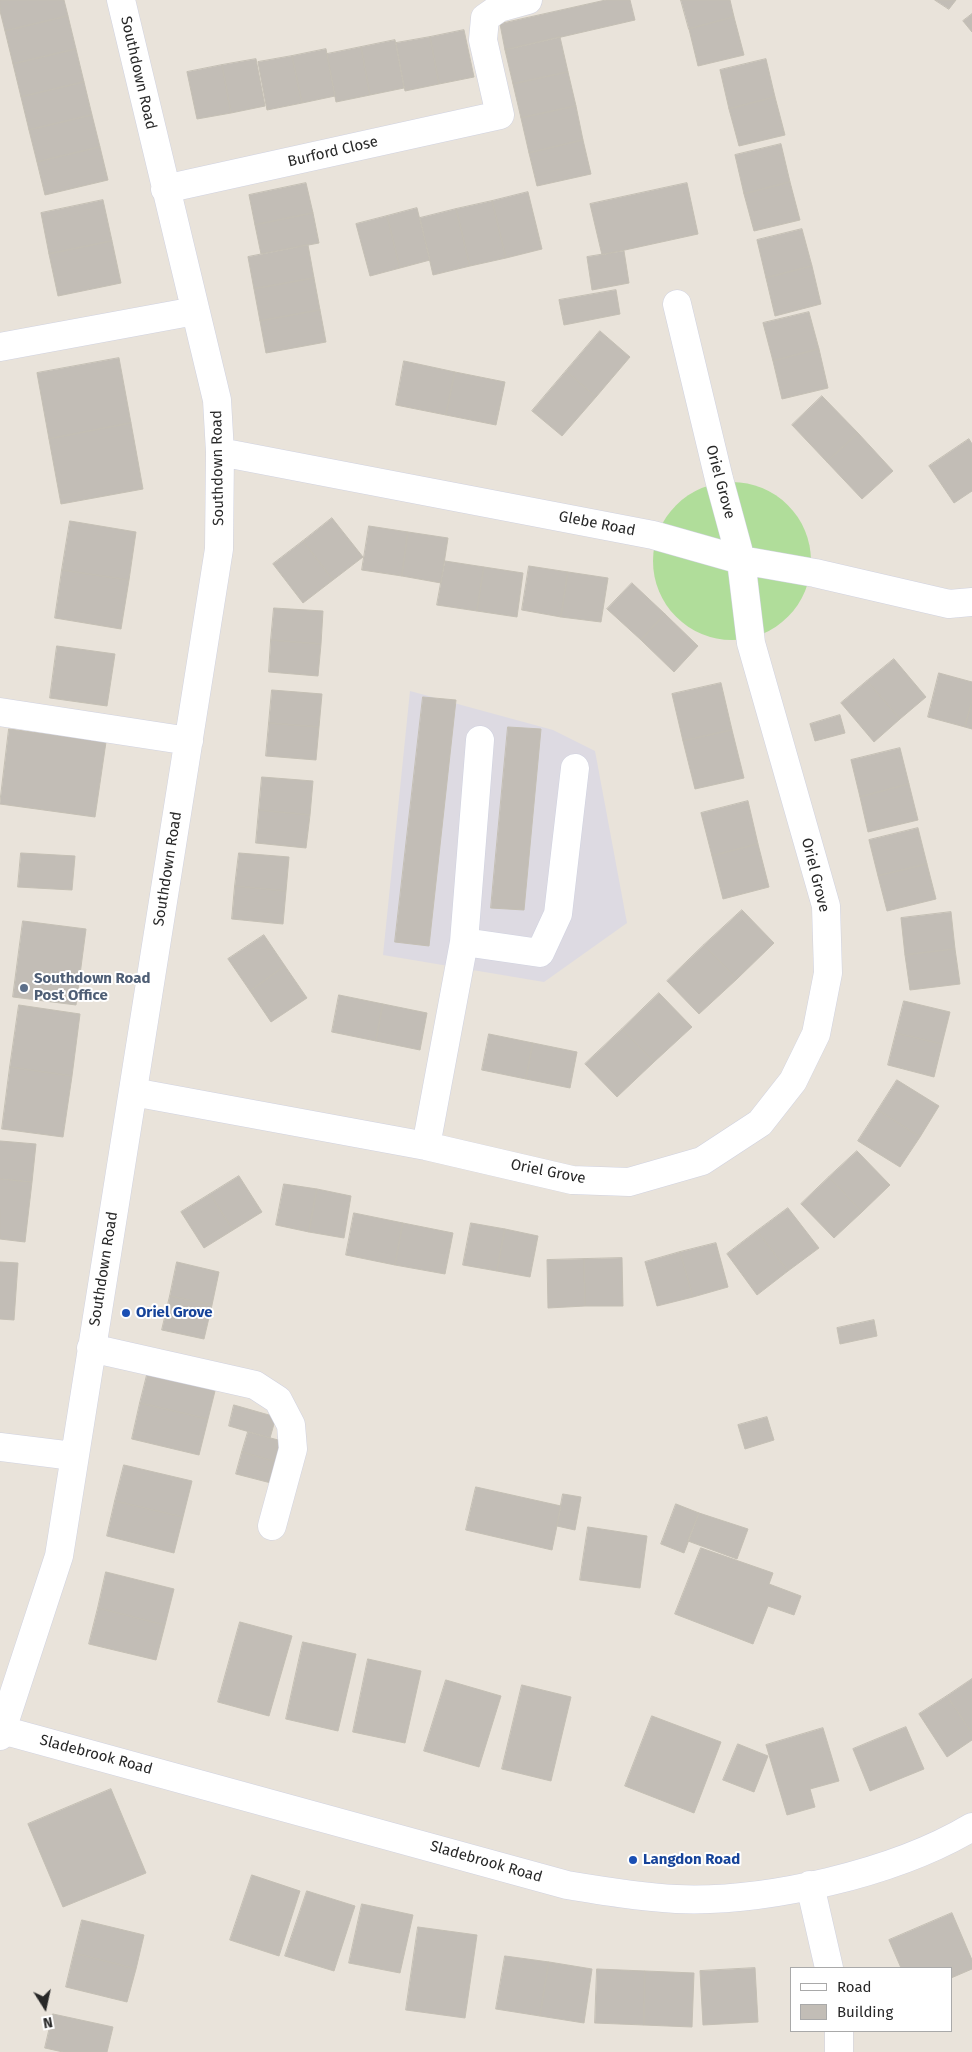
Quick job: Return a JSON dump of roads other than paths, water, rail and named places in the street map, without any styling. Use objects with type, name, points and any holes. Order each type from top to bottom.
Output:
[{"type":"street","name":"Southdown Road","points":[[1,1733],[59,1556],[73,1456],[219,549],[220,452],[217,400],[165,189],[122,0]]},
{"type":"street","name":"Burford Close","points":[[165,189],[500,114],[483,40],[485,18],[499,8],[528,0]]},
{"type":"street","name":"Oriel Grove","points":[[133,1092],[426,1146],[572,1180],[630,1182],[702,1161],[760,1122],[793,1081],[816,1034],[828,973],[826,906],[751,643],[742,560],[719,479],[677,304]]},
{"type":"street","points":[[0,347],[195,310]]},
{"type":"street","name":"Glebe Road","points":[[220,452],[652,535],[742,560],[815,573],[949,604],[972,602]]},
{"type":"street","points":[[0,712],[189,741]]},
{"type":"street","points":[[426,1146],[464,942],[480,740]]},
{"type":"street","points":[[464,942],[540,953],[558,914],[575,768]]},
{"type":"street","points":[[91,1348],[255,1385],[278,1400],[291,1425],[293,1450],[272,1526]]},
{"type":"street","points":[[0,1447],[73,1456]]},
{"type":"street","name":"Sladebrook Road","points":[[1,1733],[567,1885],[628,1895],[678,1899],[726,1897],[810,1885],[862,1873],[901,1860],[952,1839],[972,1827]]},
{"type":"street","points":[[810,1885],[828,1967]]},
{"type":"street","points":[[839,2032],[839,2052]]},
{"type":"place","name":"Southdown Road Post Office","points":[[24,988]]},
{"type":"place","name":"Oriel Grove","points":[[126,1313]]},
{"type":"place","name":"Langdon Road","points":[[633,1860]]}]
